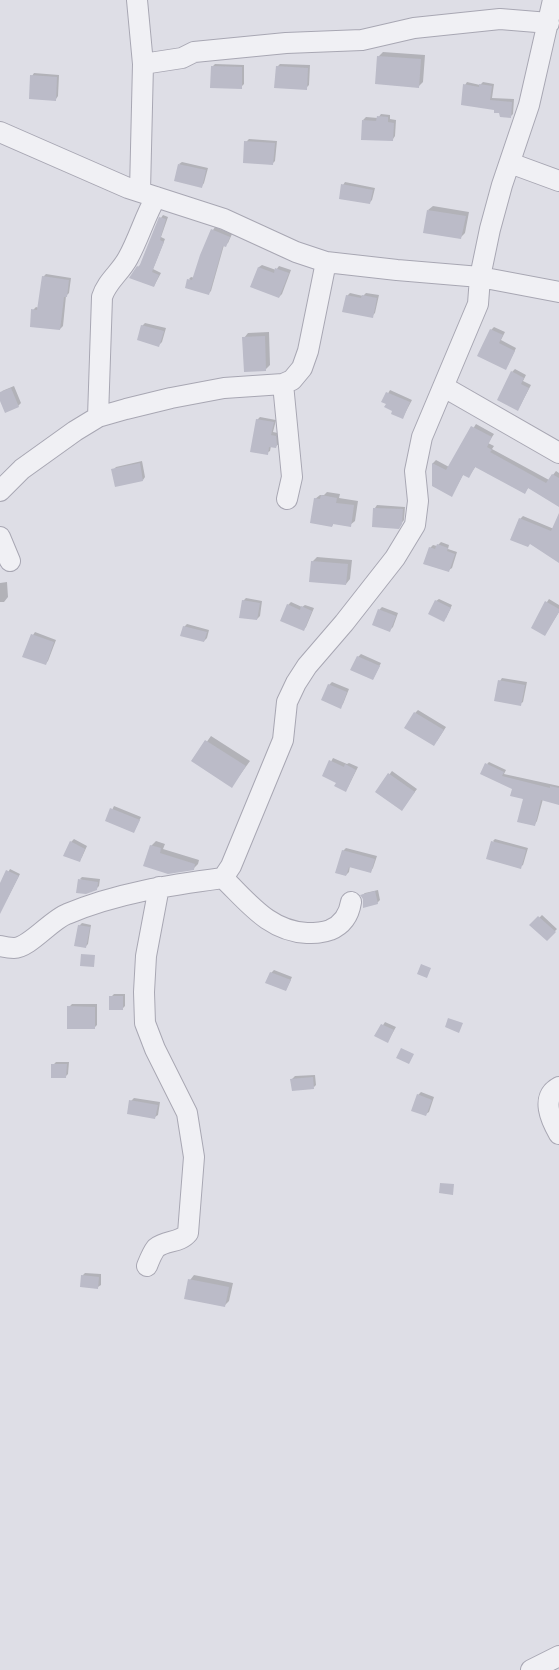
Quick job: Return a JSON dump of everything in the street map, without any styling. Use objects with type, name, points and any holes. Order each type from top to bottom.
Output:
[{"type":"street","points":[[98,417],[102,297],[105,287],[128,259],[148,211],[143,64],[136,0]]},
{"type":"street","points":[[224,878],[283,740],[287,702],[296,683],[395,558],[415,525],[418,501],[415,471],[422,437],[478,304],[480,277],[490,229],[529,105],[553,0]]},
{"type":"street","points":[[143,64],[172,61],[194,52],[286,43],[362,40],[414,28],[500,19],[549,23]]},
{"type":"street","points":[[0,132],[128,188],[224,219],[296,252],[326,262],[480,277],[559,292]]},
{"type":"street","points":[[510,163],[559,181]]},
{"type":"street","points":[[0,491],[21,470],[98,417],[171,398],[224,388],[283,384],[292,380],[302,368],[308,351],[326,262]]},
{"type":"street","points":[[283,384],[292,477],[287,499]]},
{"type":"street","points":[[444,387],[559,453]]},
{"type":"street","points":[[0,537],[10,561]]},
{"type":"street","points":[[0,946],[16,949],[36,937],[58,918],[89,904],[159,887],[224,878]]},
{"type":"street","points":[[224,878],[266,919],[278,927],[294,932],[322,933],[338,927],[350,911],[351,902]]},
{"type":"street","points":[[147,1266],[154,1250],[164,1243],[183,1238],[188,1233],[194,1157],[187,1113],[155,1049],[145,1023],[144,992],[147,956],[159,887]]},
{"type":"street","points":[[559,1087],[549,1096],[548,1109],[559,1134]]},
{"type":"street","points":[[531,1670],[559,1656]]},
{"type":"building","points":[[377,56],[421,59],[419,88],[375,84]]},
{"type":"building","points":[[211,66],[242,67],[242,89],[210,88]]},
{"type":"building","points":[[276,66],[308,68],[307,90],[274,88]]},
{"type":"building","points":[[30,75],[57,77],[56,101],[29,99]]},
{"type":"building","points":[[463,84],[479,87],[479,84],[492,86],[490,100],[512,102],[511,118],[500,117],[499,113],[494,113],[494,110],[461,105]]},
{"type":"building","points":[[377,116],[388,117],[388,122],[394,123],[393,141],[361,140],[362,120],[376,121]]},
{"type":"building","points":[[244,141],[275,143],[273,165],[243,163]]},
{"type":"building","points":[[178,164],[206,170],[202,188],[174,181]]},
{"type":"building","points":[[341,184],[373,190],[370,204],[339,199]]},
{"type":"building","points":[[427,210],[466,216],[461,239],[423,233]]},
{"type":"building","points":[[159,217],[166,219],[160,240],[164,242],[152,272],[159,275],[154,287],[129,278],[137,266],[139,267]]},
{"type":"building","points":[[211,229],[230,237],[226,247],[223,246],[209,295],[185,288],[187,279],[192,280]]},
{"type":"building","points":[[258,267],[274,273],[275,268],[289,273],[279,298],[250,287]]},
{"type":"building","points":[[42,276],[69,280],[67,297],[64,297],[60,330],[30,327],[31,309],[37,310]]},
{"type":"building","points":[[346,295],[377,298],[373,318],[342,312]]},
{"type":"building","points":[[141,325],[164,331],[159,347],[137,340]]},
{"type":"building","points":[[490,329],[503,335],[499,343],[515,351],[506,370],[477,356]]},
{"type":"building","points":[[265,336],[266,371],[244,372],[242,337]]},
{"type":"building","points":[[511,371],[524,378],[521,384],[529,388],[518,411],[497,400]]},
{"type":"building","points":[[11,388],[19,407],[5,413],[0,401],[0,392]]},
{"type":"building","points":[[386,392],[410,402],[403,419],[391,414],[392,411],[384,407],[386,404],[381,402]]},
{"type":"building","points":[[256,419],[274,422],[271,435],[276,436],[277,445],[276,448],[269,447],[268,455],[250,452]]},
{"type":"building","points":[[471,426],[492,437],[487,447],[492,450],[490,452],[546,483],[552,474],[559,478],[559,507],[528,488],[525,494],[475,467],[469,478],[463,475],[452,497],[432,486],[432,463],[446,470]]},
{"type":"building","points":[[140,463],[143,481],[115,487],[111,469]]},
{"type":"building","points":[[321,495],[337,498],[336,503],[354,505],[351,527],[333,524],[332,527],[310,523],[314,498],[320,499]]},
{"type":"building","points":[[373,508],[403,509],[402,524],[399,529],[372,527]]},
{"type":"building","points":[[559,513],[559,563],[530,544],[528,547],[510,540],[519,518],[551,531]]},
{"type":"building","points":[[437,544],[448,548],[447,551],[455,554],[449,572],[423,564],[429,547],[435,549]]},
{"type":"building","points":[[311,561],[348,564],[346,585],[309,582]]},
{"type":"building","points":[[242,600],[260,603],[257,620],[239,618]]},
{"type":"building","points":[[435,600],[451,608],[444,622],[428,614]]},
{"type":"building","points":[[545,601],[559,609],[559,612],[545,636],[531,628]]},
{"type":"building","points":[[287,604],[300,610],[301,606],[312,611],[304,631],[280,621]]},
{"type":"building","points":[[378,609],[396,616],[390,632],[372,625]]},
{"type":"building","points":[[183,626],[207,632],[204,642],[180,636]]},
{"type":"building","points":[[31,634],[54,642],[46,665],[22,657]]},
{"type":"building","points":[[357,656],[380,666],[373,680],[350,670]]},
{"type":"building","points":[[498,680],[525,685],[521,706],[494,701]]},
{"type":"building","points":[[328,684],[347,692],[341,709],[321,700]]},
{"type":"building","points":[[414,712],[444,730],[434,746],[404,728]]},
{"type":"building","points":[[205,740],[246,766],[232,788],[191,761]]},
{"type":"building","points":[[329,760],[344,767],[345,764],[356,770],[346,792],[334,786],[336,783],[322,776]]},
{"type":"building","points":[[485,763],[504,772],[502,776],[550,788],[550,786],[559,788],[559,805],[541,800],[535,826],[517,822],[523,799],[510,796],[512,789],[480,774]]},
{"type":"building","points":[[388,773],[415,792],[402,811],[375,792]]},
{"type":"building","points":[[110,808],[140,820],[134,833],[105,821]]},
{"type":"building","points":[[70,841],[85,849],[80,862],[63,856]]},
{"type":"building","points":[[491,841],[526,850],[521,869],[486,859]]},
{"type":"building","points":[[150,845],[161,848],[160,853],[195,864],[194,870],[168,874],[143,866]]},
{"type":"building","points":[[342,850],[375,859],[371,873],[349,867],[346,876],[335,873]]},
{"type":"building","points":[[6,870],[19,876],[0,914],[0,883]]},
{"type":"building","points":[[78,879],[98,882],[97,890],[86,894],[76,893]]},
{"type":"building","points":[[375,891],[378,904],[363,908],[363,899],[360,895]]},
{"type":"building","points":[[538,916],[556,932],[547,941],[529,925]]},
{"type":"building","points":[[78,925],[90,927],[86,948],[74,946]]},
{"type":"building","points":[[81,954],[95,955],[94,967],[80,966]]},
{"type":"building","points":[[421,964],[431,968],[427,978],[417,974]]},
{"type":"building","points":[[270,972],[291,980],[286,991],[265,983]]},
{"type":"building","points":[[109,996],[123,996],[123,1010],[109,1010]]},
{"type":"building","points":[[67,1006],[95,1007],[95,1029],[67,1029]]},
{"type":"building","points":[[448,1018],[463,1023],[459,1033],[445,1027]]},
{"type":"building","points":[[381,1024],[394,1030],[388,1043],[374,1036]]},
{"type":"building","points":[[401,1048],[414,1054],[409,1064],[396,1058]]},
{"type":"building","points":[[51,1064],[67,1064],[66,1078],[51,1078]]},
{"type":"building","points":[[313,1077],[314,1089],[292,1091],[290,1079]]},
{"type":"building","points":[[417,1094],[432,1100],[426,1116],[411,1111]]},
{"type":"building","points":[[129,1100],[158,1105],[155,1119],[127,1114]]},
{"type":"building","points":[[440,1183],[454,1184],[453,1195],[439,1193]]},
{"type":"building","points":[[81,1275],[99,1277],[98,1289],[80,1287]]},
{"type":"building","points":[[188,1279],[229,1287],[225,1307],[184,1299]]}]
